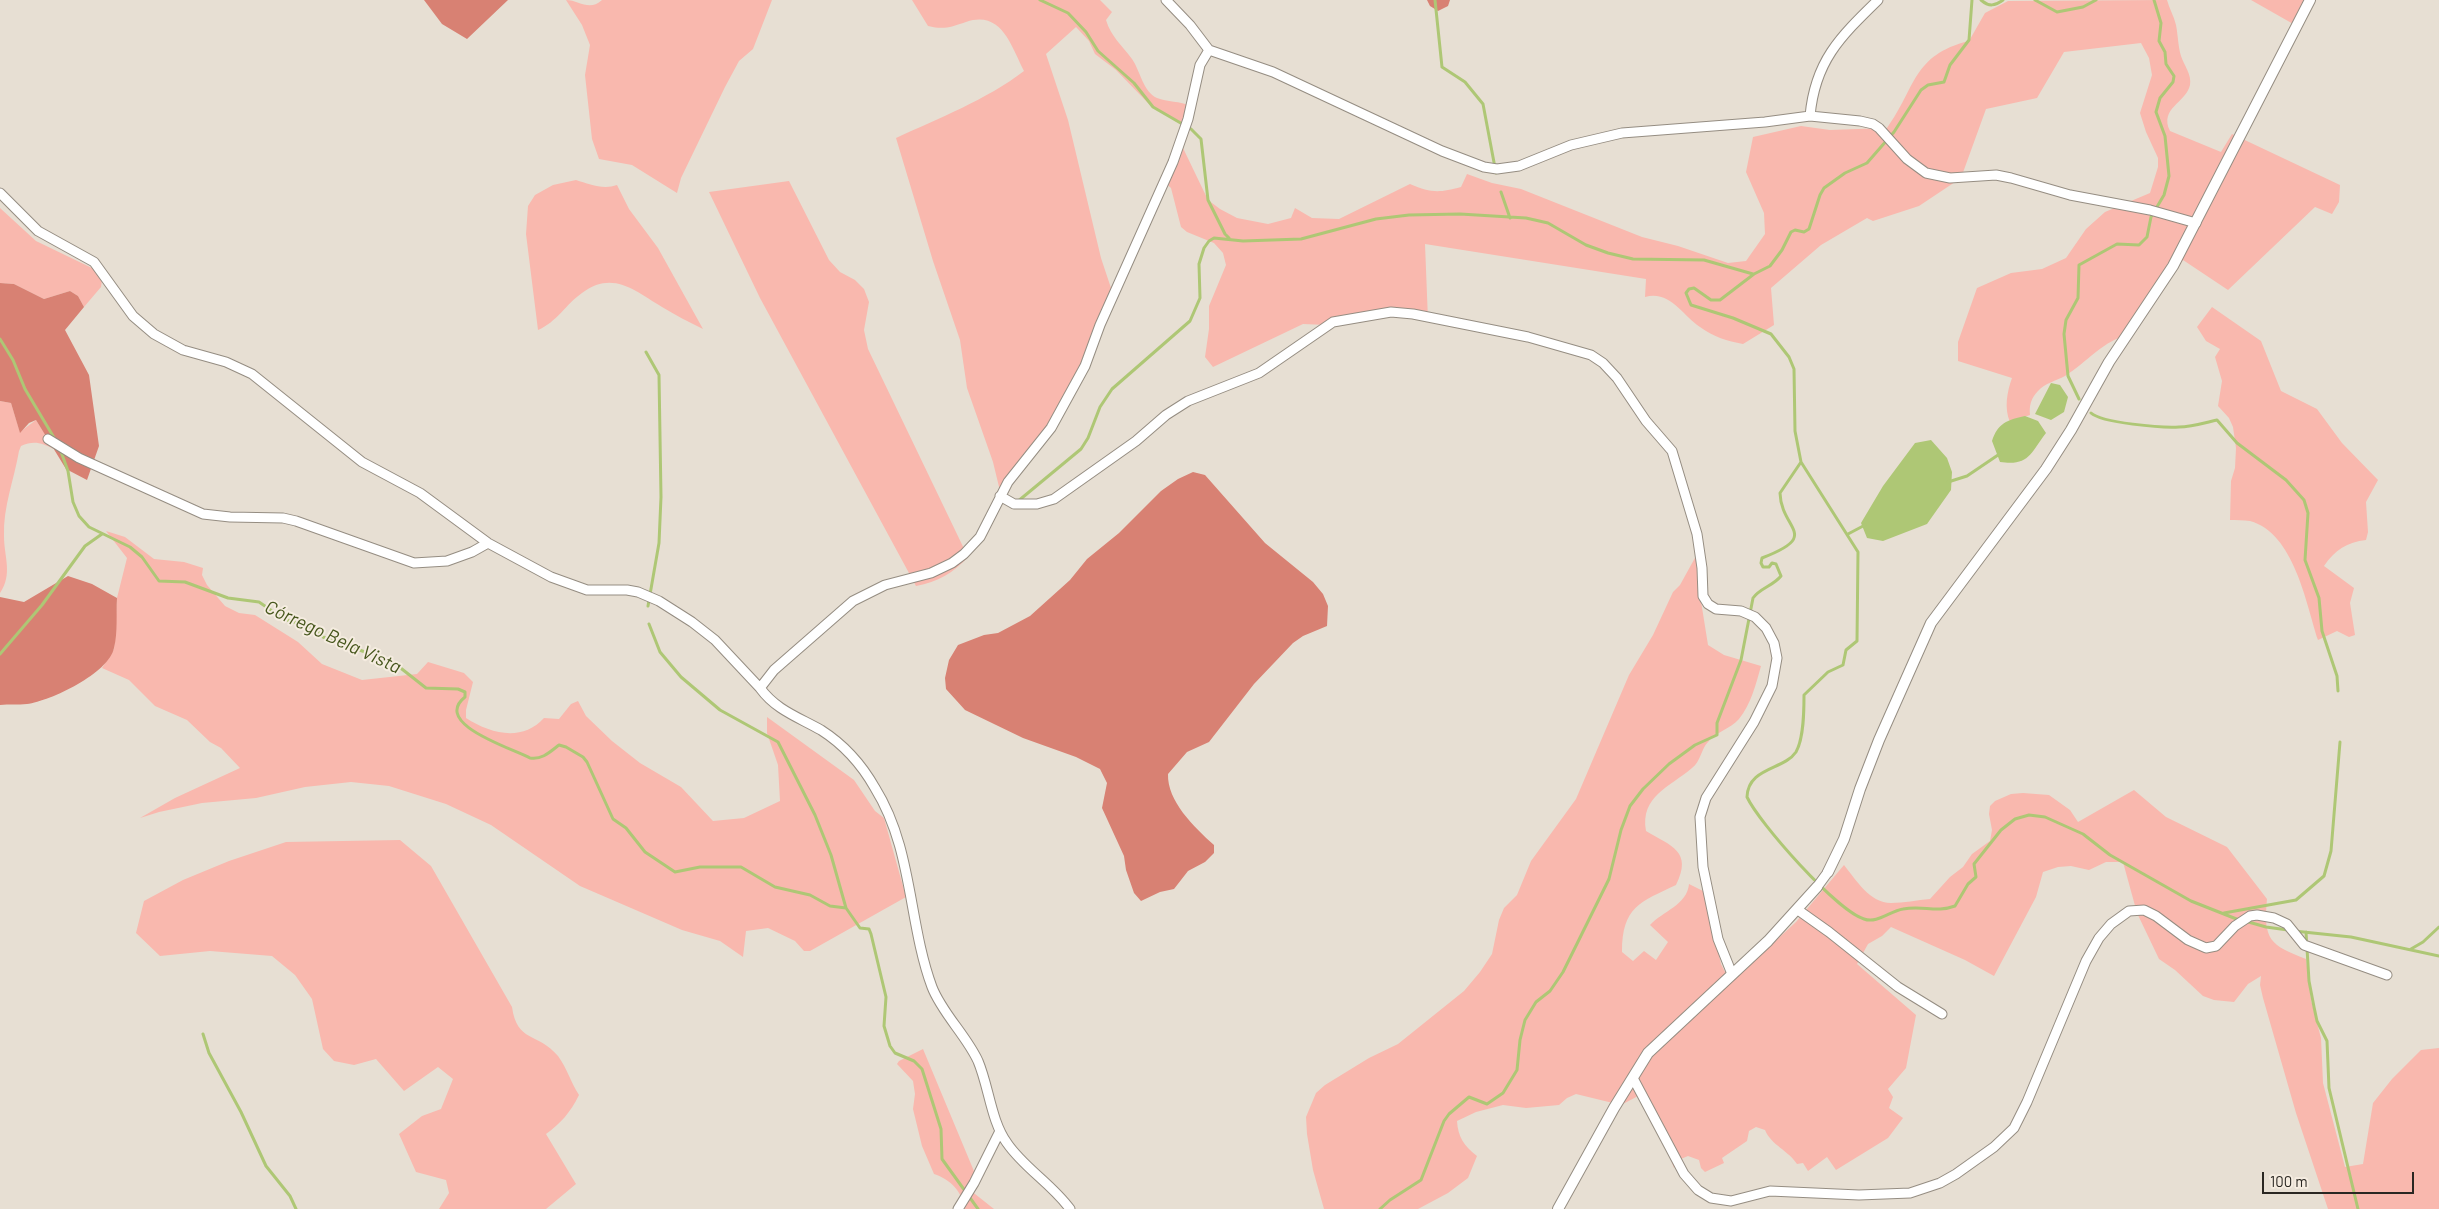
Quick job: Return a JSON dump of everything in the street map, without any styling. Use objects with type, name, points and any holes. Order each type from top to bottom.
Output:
[{"type":"street","points":[[1166,0],[1190,25],[1209,50],[1273,72],[1442,151],[1476,164],[1497,169],[1519,166],[1571,145],[1622,133],[1765,122],[1810,116],[1860,121],[1879,128],[1907,158],[1926,173],[1950,178],[1996,175],[2070,195],[2154,212],[2196,223]]},
{"type":"street","points":[[1810,116],[1813,92],[1819,72],[1829,54],[1840,39],[1878,0]]},
{"type":"street","points":[[1558,1209],[1645,1057],[1798,910],[1828,872],[1844,839],[1860,789],[1931,623],[2056,453],[2109,362],[2173,266],[2196,223],[2228,155],[2310,0]]},
{"type":"street","points":[[760,688],[774,670],[853,602],[884,585],[932,573],[952,563],[964,554],[980,537],[1008,482],[1051,428],[1085,366],[1100,325],[1173,162],[1182,131],[1188,119],[1197,76],[1209,50]]},
{"type":"street","points":[[0,193],[38,231],[94,262],[133,316],[154,334],[183,350],[226,362],[252,374],[362,462],[420,493],[488,543],[571,585],[587,590],[627,590],[649,595],[692,622],[715,640],[776,706],[822,731],[843,747],[876,789],[894,827],[912,894],[921,946],[933,988],[978,1061],[1000,1130],[1014,1152],[1070,1209]]},
{"type":"street","points":[[1000,496],[1014,504],[1037,504],[1054,499],[1136,441],[1166,415],[1188,401],[1215,388],[1241,381],[1259,373],[1333,322],[1379,313],[1413,314],[1528,337],[1591,355],[1617,378],[1646,421],[1672,451],[1697,534],[1702,568],[1702,596],[1708,604],[1716,609],[1741,611],[1755,617],[1766,628],[1774,643],[1777,658],[1772,686],[1749,730],[1706,798],[1700,817],[1703,867],[1718,939],[1732,974]]},
{"type":"street","points":[[48,439],[79,458],[122,475],[160,496],[203,514],[230,517],[283,518],[296,521],[414,563],[430,564],[454,559],[488,543]]},
{"type":"street","points":[[1798,910],[1898,987],[1942,1014]]},
{"type":"street","points":[[1633,1078],[1684,1174],[1698,1190],[1711,1198],[1731,1201],[1770,1191],[1859,1194],[1910,1193],[1940,1183],[1956,1174],[1994,1147],[2014,1128],[2028,1102],[2086,961],[2099,938],[2111,924],[2129,911],[2144,910],[2156,916],[2188,940],[2206,948],[2216,946],[2244,919],[2257,914],[2263,915],[2287,924],[2304,945],[2387,975]]},
{"type":"street","points":[[958,1209],[974,1183],[1000,1130]]},
{"type":"shaded area","points":[[424,0],[508,0],[467,39],[442,24]]},
{"type":"shaded area","points":[[566,0],[593,5],[602,0],[772,0],[753,49],[739,61],[725,87],[681,178],[677,193],[632,165],[599,159],[592,139],[585,75],[590,45],[582,25]]},
{"type":"shaded area","points":[[912,0],[1100,0],[1112,12],[1106,20],[1111,31],[1132,59],[1148,91],[1157,98],[1191,106],[1186,128],[1148,103],[1116,70],[1095,54],[1089,41],[1076,27],[1046,54],[1068,120],[1101,258],[1113,294],[1081,379],[1065,411],[1045,441],[1001,495],[993,462],[967,388],[960,340],[933,261],[896,138],[978,100],[1024,71],[1009,41],[997,26],[988,21],[978,20],[939,28],[928,26]]},
{"type":"shaded area","points":[[1427,0],[1450,0],[1448,6],[1438,11],[1430,6]]},
{"type":"shaded area","points":[[2167,0],[2176,25],[2181,56],[2190,81],[2188,91],[2184,97],[2170,111],[2168,123],[2170,131],[2221,152],[2232,134],[2340,185],[2339,202],[2332,214],[2315,207],[2228,290],[2183,260],[2130,334],[2112,341],[2065,376],[2041,388],[2032,399],[2030,415],[2010,422],[2007,400],[2012,378],[1958,361],[1958,342],[1977,288],[2011,273],[2042,269],[2066,258],[2086,229],[2105,212],[2150,193],[2158,167],[2158,158],[2140,113],[2152,75],[2149,58],[2141,43],[2064,52],[2037,98],[1986,109],[1961,178],[1919,206],[1873,221],[1867,218],[1821,245],[1771,288],[1774,325],[1743,344],[1710,333],[1694,322],[1676,305],[1662,297],[1645,297],[1646,279],[1425,244],[1428,320],[1409,316],[1372,317],[1327,325],[1303,324],[1213,367],[1205,357],[1209,329],[1209,306],[1226,265],[1223,253],[1214,243],[1187,232],[1181,227],[1171,188],[1164,182],[1183,148],[1208,200],[1237,218],[1268,224],[1291,218],[1295,208],[1312,218],[1339,219],[1410,184],[1435,191],[1461,187],[1467,174],[1492,183],[1521,189],[1642,237],[1678,246],[1728,263],[1746,261],[1765,234],[1764,213],[1746,172],[1753,137],[1801,126],[1830,130],[1887,128],[1926,64],[1936,55],[1950,47],[1969,41],[1985,13],[2008,1]]},
{"type":"shaded area","points":[[2251,0],[2307,0],[2295,25]]},
{"type":"shaded area","points":[[576,180],[601,187],[617,185],[629,209],[658,248],[703,329],[633,289],[624,285],[604,283],[593,286],[582,293],[556,318],[538,330],[526,234],[528,206],[535,195],[553,185]]},
{"type":"shaded area","points":[[789,181],[829,260],[840,272],[855,280],[864,289],[869,302],[864,330],[868,349],[968,557],[957,568],[931,582],[916,586],[760,298],[709,192]]},
{"type":"shaded area","points":[[0,208],[36,241],[94,269],[102,280],[101,287],[84,307],[78,296],[70,291],[44,299],[14,284],[0,283]]},
{"type":"shaded area","points":[[0,283],[14,284],[44,299],[70,291],[78,296],[84,307],[65,330],[89,375],[99,446],[87,480],[66,469],[36,420],[29,423],[20,433],[11,403],[0,401]]},
{"type":"shaded area","points":[[2212,307],[2261,341],[2281,391],[2317,409],[2342,443],[2378,480],[2366,502],[2368,532],[2366,540],[2342,548],[2324,566],[2354,588],[2350,603],[2355,635],[2349,637],[2337,631],[2318,640],[2296,571],[2278,539],[2265,528],[2250,521],[2230,520],[2231,481],[2235,468],[2236,448],[2233,427],[2229,418],[2218,406],[2222,381],[2215,357],[2220,349],[2206,341],[2197,327]]},
{"type":"shaded area","points":[[2051,383],[2060,385],[2068,397],[2064,412],[2051,420],[2035,414]]},
{"type":"shaded area","points":[[0,401],[11,403],[20,432],[36,420],[54,449],[34,443],[21,446],[19,451],[5,515],[4,544],[7,572],[4,586],[0,593]]},
{"type":"shaded area","points":[[2025,416],[2038,421],[2046,433],[2028,457],[2017,462],[2000,462],[1992,441],[1994,435],[2004,423]]},
{"type":"shaded area","points":[[1931,440],[1947,458],[1952,472],[1951,490],[1927,524],[1883,541],[1867,538],[1861,523],[1883,486],[1915,443]]},
{"type":"shaded area","points":[[1193,472],[1205,475],[1265,543],[1313,582],[1323,594],[1328,606],[1327,626],[1303,636],[1293,643],[1254,684],[1209,742],[1187,752],[1168,774],[1172,794],[1177,804],[1190,822],[1214,845],[1214,853],[1205,862],[1188,871],[1174,889],[1160,892],[1141,901],[1134,893],[1126,870],[1124,856],[1102,808],[1107,783],[1100,769],[1076,757],[1023,738],[965,710],[946,689],[945,678],[949,660],[958,645],[984,635],[998,633],[1030,616],[1070,580],[1087,559],[1119,533],[1161,491],[1178,479]]},
{"type":"shaded area","points":[[106,531],[125,537],[154,559],[184,562],[203,568],[202,575],[207,585],[225,606],[239,613],[255,615],[298,642],[322,664],[362,680],[417,674],[428,662],[464,673],[473,682],[466,710],[466,718],[486,728],[506,733],[516,733],[535,726],[544,718],[559,719],[571,704],[578,701],[586,716],[612,741],[640,763],[681,787],[713,821],[744,818],[780,801],[778,765],[767,733],[767,717],[854,780],[875,811],[884,818],[906,897],[810,951],[804,951],[795,941],[768,928],[746,931],[743,957],[720,941],[682,930],[580,886],[491,825],[446,804],[389,786],[351,782],[305,787],[256,798],[202,803],[140,818],[175,798],[240,768],[221,748],[210,742],[187,720],[155,706],[129,680],[102,668],[114,649],[117,598],[127,558]]},
{"type":"shaded area","points":[[1698,546],[1700,595],[1708,645],[1724,655],[1761,666],[1750,700],[1739,719],[1711,739],[1695,765],[1658,794],[1648,809],[1645,819],[1646,831],[1677,851],[1681,857],[1681,874],[1676,885],[1652,896],[1636,908],[1625,925],[1622,952],[1633,961],[1644,951],[1656,960],[1668,942],[1650,925],[1679,903],[1684,897],[1689,884],[1705,892],[1721,964],[1725,972],[1735,978],[1796,922],[1844,865],[1864,890],[1883,902],[1896,903],[1930,899],[1950,877],[1963,867],[1972,854],[1990,841],[1992,830],[1989,814],[1990,806],[1995,801],[2011,794],[2049,795],[2070,810],[2078,822],[2134,790],[2166,817],[2227,847],[2267,899],[2266,924],[2272,939],[2277,945],[2306,959],[2311,1000],[2321,1038],[2323,1083],[2345,1167],[2363,1164],[2373,1103],[2392,1079],[2421,1050],[2439,1048],[2439,1209],[2328,1209],[2296,1113],[2263,998],[2260,985],[2261,976],[2248,984],[2234,1002],[2214,1000],[2203,996],[2175,970],[2159,959],[2137,913],[2123,862],[2106,862],[2089,870],[2071,866],[2058,867],[2043,872],[2036,897],[1994,976],[1965,960],[1891,927],[1882,936],[1868,944],[1857,964],[1916,1015],[1906,1068],[1888,1089],[1893,1097],[1889,1108],[1903,1118],[1888,1138],[1836,1170],[1827,1157],[1808,1171],[1803,1163],[1797,1164],[1794,1159],[1771,1140],[1765,1130],[1756,1127],[1749,1131],[1747,1141],[1722,1158],[1724,1163],[1705,1172],[1701,1168],[1699,1160],[1688,1156],[1676,1161],[1674,1168],[1667,1149],[1640,1095],[1621,1105],[1576,1094],[1567,1098],[1559,1105],[1526,1108],[1503,1105],[1476,1112],[1457,1121],[1462,1141],[1477,1156],[1468,1178],[1448,1193],[1418,1209],[1324,1209],[1313,1170],[1307,1134],[1306,1117],[1316,1093],[1325,1085],[1369,1058],[1398,1044],[1464,991],[1480,972],[1492,954],[1499,920],[1504,908],[1517,895],[1531,861],[1576,799],[1629,675],[1653,635],[1673,592],[1680,585],[1696,556]]},
{"type":"shaded area","points":[[68,576],[92,584],[117,598],[116,636],[110,657],[91,676],[64,692],[37,702],[0,705],[0,597],[24,602]]},
{"type":"shaded area","points":[[400,840],[431,866],[512,1007],[518,1026],[523,1032],[543,1043],[558,1056],[579,1095],[565,1117],[546,1134],[576,1184],[546,1209],[439,1209],[449,1193],[446,1180],[416,1172],[399,1134],[422,1116],[441,1109],[453,1079],[438,1067],[404,1091],[376,1059],[354,1065],[334,1061],[323,1049],[312,999],[295,975],[272,956],[210,951],[160,956],[136,933],[144,901],[183,880],[229,861],[286,842]]},
{"type":"shaded area","points":[[923,1049],[976,1176],[970,1190],[994,1209],[964,1209],[961,1197],[955,1187],[945,1179],[934,1174],[922,1146],[913,1109],[915,1094],[913,1081],[897,1064],[899,1061]]},
{"type":"waterway","points":[[1040,0],[1068,13],[1086,32],[1098,51],[1134,83],[1153,107],[1191,129],[1201,139],[1208,200],[1225,234],[1229,238]]},
{"type":"waterway","points":[[1435,0],[1442,67],[1465,82],[1483,104],[1496,173]]},
{"type":"waterway","points":[[1972,0],[1969,40],[1950,65],[1944,82],[1928,85],[1921,90],[1894,132],[1867,163],[1845,173],[1824,188],[1809,229],[1804,232],[1795,230],[1791,232],[1782,250],[1770,266],[1754,274],[1720,300],[1711,300],[1694,288],[1689,289],[1686,293],[1691,305],[1733,318],[1771,334],[1789,357],[1794,369],[1795,431],[1801,462],[1858,552],[1857,641],[1846,650],[1843,665],[1828,672],[1804,695],[1802,732],[1796,752],[1790,758],[1760,774],[1753,780],[1747,797],[1782,845],[1818,884],[1852,913],[1864,919],[1879,919],[1903,909],[1942,909],[1955,906],[1968,884],[1976,877],[1974,864],[2001,830],[2015,819],[2029,815],[2045,817],[2083,834],[2110,855],[2191,901],[2239,920]]},
{"type":"waterway","points":[[1981,0],[1992,5],[2003,0]]},
{"type":"waterway","points":[[2035,0],[2057,12],[2083,7],[2096,0]]},
{"type":"waterway","points":[[2079,399],[2068,376],[2064,334],[2066,320],[2078,298],[2079,265],[2117,244],[2139,245],[2147,237],[2151,217],[2164,195],[2169,176],[2165,136],[2156,112],[2160,98],[2173,82],[2174,76],[2166,64],[2165,52],[2159,41],[2161,23],[2154,0]]},
{"type":"waterway","points":[[1501,192],[1510,218]]},
{"type":"waterway","points":[[1017,502],[1081,449],[1088,438],[1100,407],[1112,389],[1190,321],[1200,298],[1199,264],[1204,248],[1214,238],[1243,241],[1301,239],[1376,219],[1409,215],[1460,214],[1526,218],[1548,223],[1586,245],[1608,253],[1633,259],[1704,260],[1753,274]]},
{"type":"waterway","name":"Córrego Bela Vista","points":[[0,339],[13,360],[25,389],[56,441]]},
{"type":"waterway","points":[[646,352],[659,375],[661,497],[659,543],[648,606]]},
{"type":"waterway","points":[[2091,413],[2107,420],[2160,427],[2188,426],[2217,420],[2237,443],[2286,480],[2304,500],[2308,513],[2305,560],[2319,598],[2322,631],[2337,676],[2338,691]]},
{"type":"waterway","name":"Córrego Bela Vista","points":[[60,449],[68,471],[73,502],[79,516],[89,527],[130,547],[142,557],[159,581],[185,582],[228,598],[259,602],[284,619],[314,628],[323,637],[393,662],[426,688],[458,689],[465,692],[465,697],[457,707],[459,717],[466,726],[493,742],[530,758],[542,757],[559,745],[566,747],[583,757],[587,762],[613,819],[626,828],[645,852],[675,872],[700,867],[741,867],[775,887],[810,895],[830,906],[846,908],[860,928],[869,929],[871,934],[886,997],[884,1026],[890,1046],[895,1053],[914,1061],[922,1069],[941,1129],[942,1159],[978,1209]]},
{"type":"waterway","points":[[1948,482],[1967,476],[2001,453]]},
{"type":"waterway","points":[[1380,1209],[1390,1200],[1421,1180],[1444,1121],[1449,1114],[1469,1097],[1487,1104],[1503,1093],[1517,1070],[1520,1040],[1525,1020],[1536,1002],[1550,991],[1563,972],[1609,879],[1621,830],[1630,806],[1643,789],[1669,764],[1695,745],[1717,735],[1717,723],[1741,660],[1753,598],[1781,576],[1776,564],[1772,563],[1769,567],[1763,567],[1761,563],[1762,558],[1780,550],[1790,543],[1794,537],[1794,531],[1786,516],[1780,493],[1801,462]]},
{"type":"waterway","points":[[1848,534],[1865,525]]},
{"type":"waterway","points":[[0,654],[42,605],[85,546],[102,534]]},
{"type":"waterway","points":[[649,624],[660,652],[681,677],[720,710],[778,742],[815,815],[831,855],[846,908]]},
{"type":"waterway","points":[[2224,913],[2296,900],[2324,876],[2331,851],[2340,742]]},
{"type":"waterway","points":[[2245,921],[2266,927],[2288,930]]},
{"type":"waterway","points":[[2411,949],[2423,942],[2439,927]]},
{"type":"waterway","points":[[2294,931],[2351,937],[2439,956]]},
{"type":"waterway","points":[[2306,932],[2309,981],[2314,1007],[2317,1021],[2327,1041],[2329,1088],[2358,1209]]},
{"type":"waterway","points":[[203,1034],[209,1053],[241,1112],[266,1166],[290,1196],[296,1209]]}]
